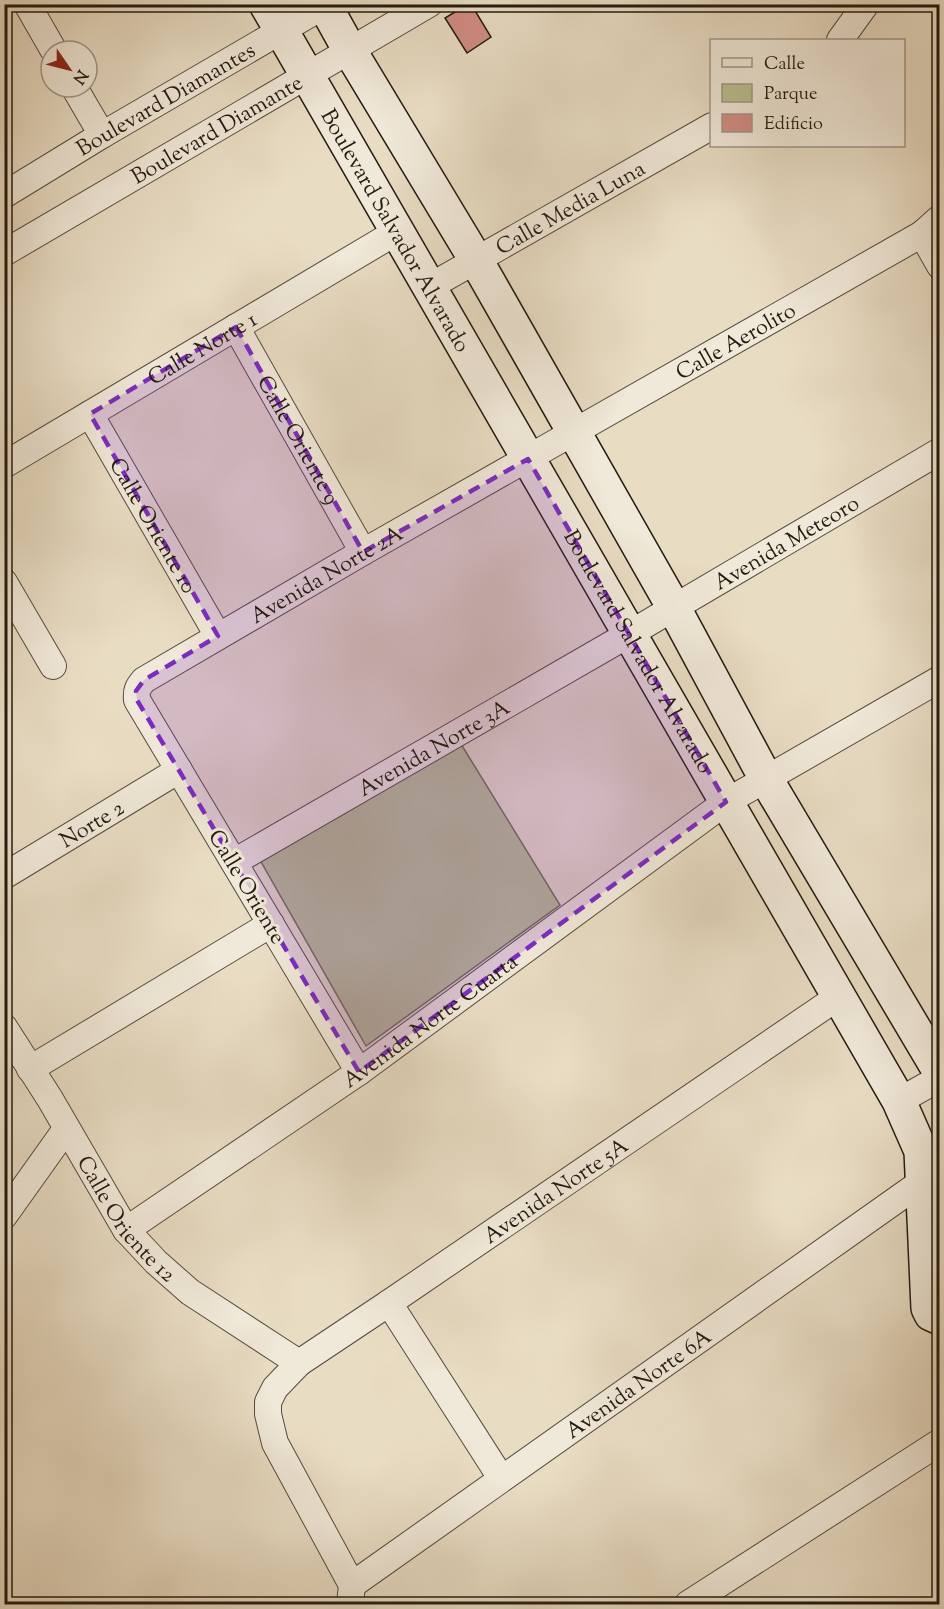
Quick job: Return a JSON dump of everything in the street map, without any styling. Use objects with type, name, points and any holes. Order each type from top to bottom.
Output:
[{"type":"street","points":[[27,4],[47,39]]},
{"type":"street","name":"Boulevard Diamante","points":[[4,253],[429,4]]},
{"type":"street","points":[[841,39],[866,4]]},
{"type":"street","points":[[326,5],[350,51],[476,260],[574,432],[674,608],[766,779],[939,1072]]},
{"type":"street","name":"Boulevard Diamantes","points":[[4,195],[102,135],[274,18],[326,5]]},
{"type":"street","name":"Boulevard Salvador Alvarado","points":[[274,18],[631,633],[899,1101],[921,1151],[928,1308],[931,1314],[939,1318]]},
{"type":"street","points":[[81,99],[102,135]]},
{"type":"street","name":"Calle Media Luna","points":[[429,287],[710,127]]},
{"type":"street","points":[[931,226],[939,266]]},
{"type":"street","name":"Calle Aerolito","points":[[528,459],[931,226]]},
{"type":"street","name":"Calle Norte 1","points":[[4,465],[398,231]]},
{"type":"street","name":"Calle Oriente 9","points":[[236,327],[363,552]]},
{"type":"street","name":"Calle Oriente 10","points":[[90,414],[219,636]]},
{"type":"street","name":"Avenida Meteoro","points":[[631,633],[939,451]]},
{"type":"street","name":"Avenida Norte 2A","points":[[137,700],[136,691],[144,680],[528,459]]},
{"type":"street","points":[[4,582],[52,666]]},
{"type":"street","name":"Avenida Norte 3A","points":[[234,862],[631,633]]},
{"type":"street","name":"Avenida Norte Cuarta","points":[[126,1230],[359,1072],[726,802],[937,688]]},
{"type":"street","name":"Calle Oriente","points":[[137,700],[359,1072]]},
{"type":"street","name":"Norte 2","points":[[4,876],[179,770]]},
{"type":"street","points":[[30,1069],[271,924]]},
{"type":"street","name":"Avenida Norte 5A","points":[[351,1595],[275,1443],[268,1414],[268,1402],[275,1388],[299,1363],[389,1304],[838,996]]},
{"type":"street","name":"Calle Oriente 12","points":[[4,1028],[126,1230],[156,1262],[190,1292],[299,1363]]},
{"type":"street","points":[[899,1101],[939,1078]]},
{"type":"street","points":[[4,1216],[66,1129]]},
{"type":"street","name":"Avenida Norte 6A","points":[[351,1595],[501,1478],[923,1181]]},
{"type":"street","points":[[389,1304],[501,1478]]},
{"type":"street","points":[[688,1605],[939,1442]]},
{"type":"highlighted area","points":[[236,327],[363,552],[528,459],[726,802],[359,1072],[137,700],[136,691],[144,680],[218,636],[90,414]]},
{"type":"green space","points":[[461,744],[560,905],[366,1046],[260,860]]},
{"type":"building","points":[[471,4],[491,37],[467,53],[445,18]]}]
